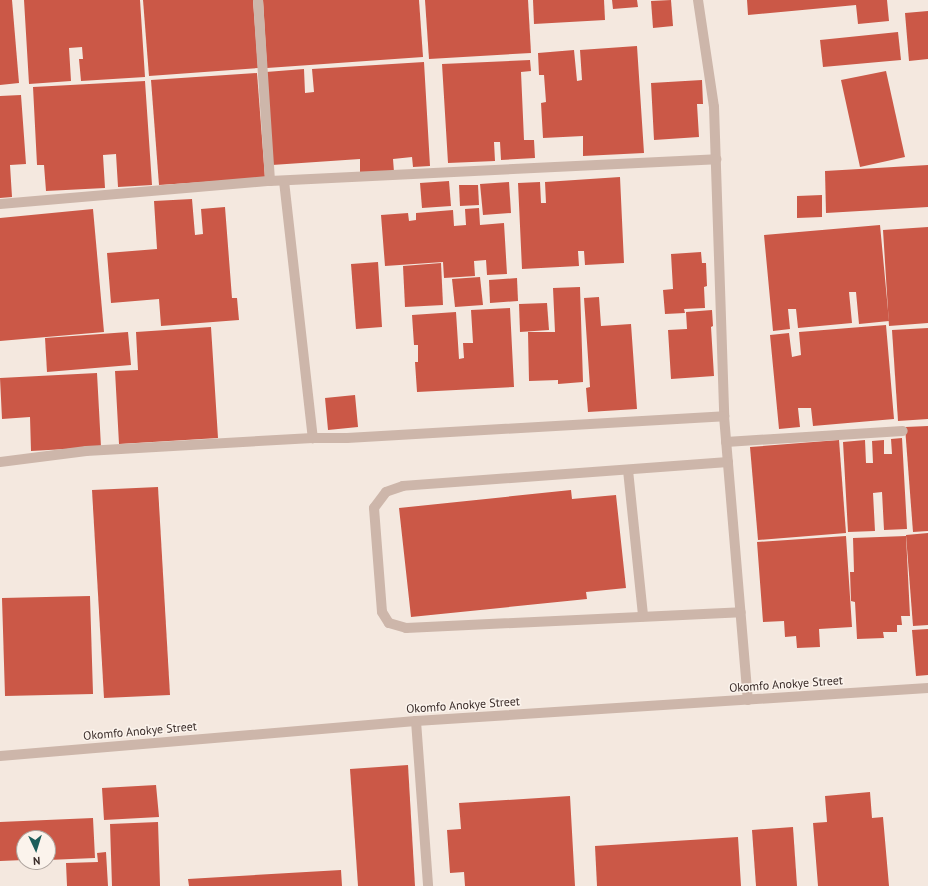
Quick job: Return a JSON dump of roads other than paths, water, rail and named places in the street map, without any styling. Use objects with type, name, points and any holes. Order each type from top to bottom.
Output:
[{"type":"street","points":[[258,0],[270,181]]},
{"type":"street","points":[[698,0],[714,107],[724,416],[748,700]]},
{"type":"street","points":[[0,204],[270,181],[284,182],[716,159]]},
{"type":"street","points":[[284,182],[313,438]]},
{"type":"street","points":[[0,462],[86,451],[313,438],[347,438],[724,416]]},
{"type":"street","points":[[726,442],[903,431]]},
{"type":"street","points":[[728,462],[403,486],[386,492],[374,508],[382,612],[390,623],[406,628],[741,612]]},
{"type":"street","points":[[628,470],[643,616]]},
{"type":"street","name":"Okomfo Anokye Street","points":[[0,756],[416,721],[928,688]]},
{"type":"street","points":[[416,721],[428,886]]}]
